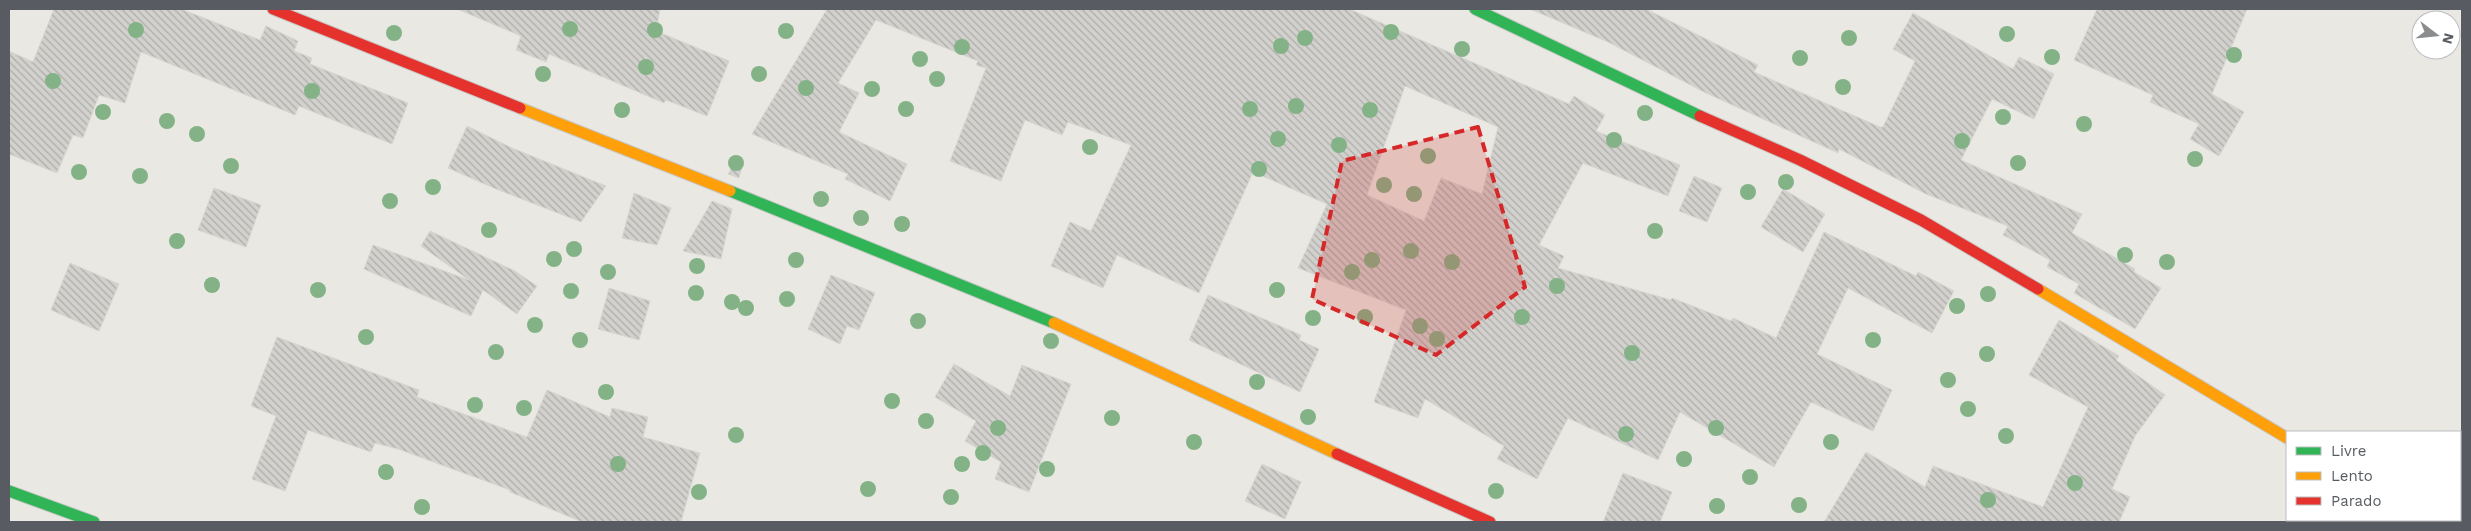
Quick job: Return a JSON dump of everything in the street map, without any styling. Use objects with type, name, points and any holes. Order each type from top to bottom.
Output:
[{"type":"street","points":[[273,9],[995,297],[1089,338],[1294,435],[1490,522]]},
{"type":"street","points":[[1475,9],[1692,112],[1800,160],[1921,220],[2286,437]]},
{"type":"street","points":[[9,491],[94,522]]},
{"type":"highlighted area","points":[[1478,127],[1525,287],[1436,355],[1312,299],[1342,161]]},
{"type":"building","points":[[54,9],[181,9],[260,40],[266,26],[298,41],[294,51],[312,58],[310,64],[408,103],[392,144],[299,106],[295,115],[141,52],[125,103],[99,95],[83,138],[73,135],[57,173],[9,154],[9,51],[33,62]]},
{"type":"building","points":[[457,9],[660,9],[656,31],[729,61],[707,116],[666,100],[664,103],[549,54],[546,62],[516,50],[521,36]]},
{"type":"building","points":[[827,9],[1349,9],[1569,104],[1574,96],[1605,115],[1596,131],[1680,165],[1668,196],[1583,163],[1539,245],[1564,256],[1558,268],[1671,300],[1672,298],[1731,321],[1733,318],[1776,338],[1824,232],[1916,276],[1918,272],[1954,291],[1932,333],[1848,288],[1817,354],[1892,390],[1873,431],[1811,402],[1774,467],[1680,412],[1658,460],[1568,418],[1537,479],[1497,459],[1504,446],[1425,399],[1418,418],[1374,402],[1406,310],[1298,268],[1327,204],[1253,172],[1199,293],[1117,255],[1103,288],[1051,266],[1070,222],[1091,231],[1131,145],[1068,122],[1062,135],[1025,120],[1001,181],[950,161],[986,68],[976,65],[978,61],[876,20],[838,83],[859,93],[839,132],[907,164],[890,201],[845,179],[848,174],[752,134]],"holes":[[[1405,86],[1498,127],[1482,194],[1441,178],[1424,221],[1367,195]]]},
{"type":"building","points":[[1530,9],[1646,9],[1758,65],[1754,72],[1880,127],[1883,127],[1915,61],[1893,49],[1913,13],[2013,69],[2019,57],[2054,74],[2034,119],[1992,99],[1961,160],[2082,214],[2072,233],[2135,269],[2134,272],[2161,288],[2135,329],[2074,293],[2079,284],[2047,267],[2050,260],[2003,235],[2008,226],[1926,194],[1839,149],[1838,153],[1706,93],[1608,42]]},
{"type":"building","points":[[2097,9],[2247,9],[2212,94],[2244,112],[2219,156],[2190,139],[2199,124],[2150,102],[2153,95],[2074,60]]},
{"type":"building","points":[[467,126],[512,148],[606,186],[581,222],[496,189],[448,168]]},
{"type":"building","points":[[736,161],[743,163],[739,178],[728,174]]},
{"type":"building","points":[[1694,176],[1722,188],[1707,222],[1679,211]]},
{"type":"building","points":[[214,188],[261,205],[246,247],[198,230]]},
{"type":"building","points":[[1783,189],[1825,214],[1803,252],[1761,227]]},
{"type":"building","points":[[634,193],[671,208],[657,245],[622,238]]},
{"type":"building","points":[[712,201],[732,209],[721,259],[683,251]]},
{"type":"building","points":[[430,231],[515,271],[537,286],[517,314],[483,290],[471,316],[364,269],[373,245],[469,280],[421,246]]},
{"type":"building","points":[[70,263],[119,284],[99,331],[51,310]]},
{"type":"building","points":[[831,275],[875,293],[859,330],[847,326],[840,344],[808,329]]},
{"type":"building","points":[[609,288],[650,301],[639,340],[598,329]]},
{"type":"building","points":[[1208,295],[1301,335],[1299,340],[1319,349],[1300,392],[1189,340]]},
{"type":"building","points":[[2059,320],[2119,356],[2116,360],[2165,395],[2135,436],[2112,489],[2130,497],[2119,522],[1824,522],[1866,452],[1925,487],[1933,466],[2043,507],[2088,407],[2029,375]]},
{"type":"building","points":[[277,337],[419,390],[417,397],[527,437],[547,390],[610,417],[612,408],[648,417],[643,437],[700,453],[681,522],[582,522],[510,492],[510,490],[398,449],[375,443],[371,452],[308,430],[285,491],[252,479],[276,416],[251,406]]},
{"type":"building","points":[[954,364],[1010,396],[1022,365],[1071,384],[1029,492],[995,479],[1001,462],[965,441],[976,421],[935,397]]},
{"type":"building","points":[[1262,464],[1301,482],[1285,519],[1245,501]]},
{"type":"building","points":[[1623,473],[1672,492],[1660,522],[1603,522]]},
{"type":"traffic: fast","points":[[1475,9],[1700,116]]},
{"type":"traffic: fast","points":[[730,191],[1054,323]]},
{"type":"traffic: fast","points":[[9,491],[94,522]]},
{"type":"traffic: slow","points":[[520,108],[730,191]]},
{"type":"traffic: slow","points":[[2038,289],[2286,437]]},
{"type":"traffic: slow","points":[[1054,323],[1337,454]]},
{"type":"traffic: jam","points":[[273,9],[520,108]]},
{"type":"traffic: jam","points":[[1700,116],[1800,160],[1921,220],[2038,289]]},
{"type":"traffic: jam","points":[[1337,454],[1490,522]]}]
